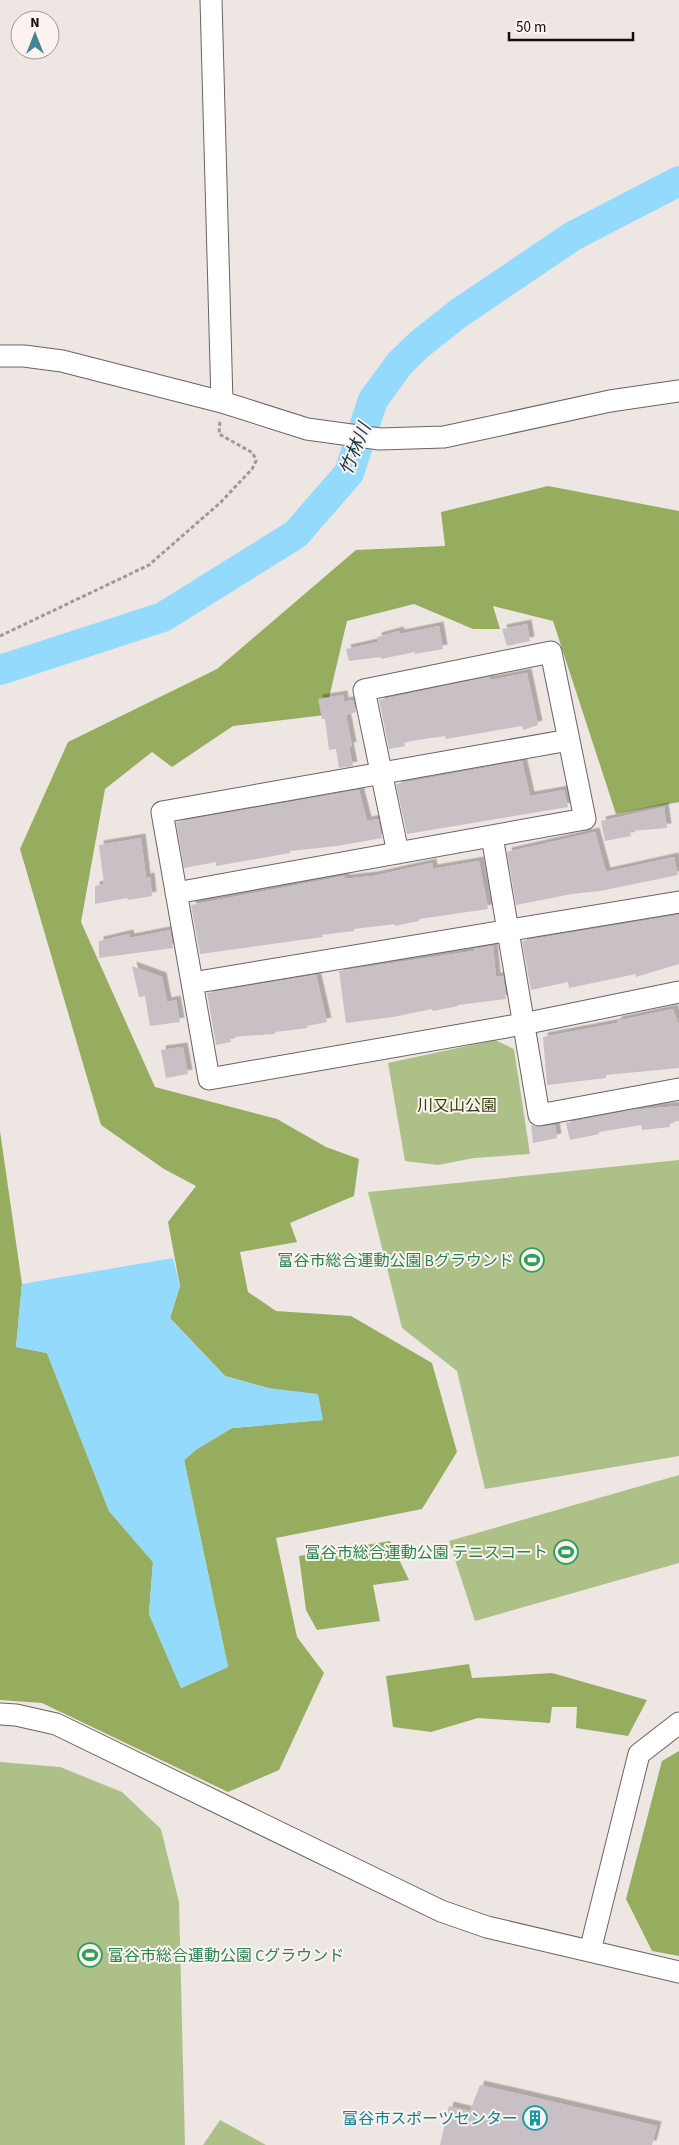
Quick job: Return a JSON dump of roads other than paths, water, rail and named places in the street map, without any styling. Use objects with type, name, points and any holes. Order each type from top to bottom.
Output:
[{"type":"street","points":[[211,0],[222,402]]},
{"type":"street","points":[[0,356],[24,356],[62,361],[222,402],[307,429],[380,439],[444,437],[610,402],[679,391]]},
{"type":"street","points":[[176,893],[398,853],[492,836],[585,819],[551,652],[364,690],[398,853]]},
{"type":"street","points":[[569,740],[162,812],[209,1079],[523,1024],[679,992]]},
{"type":"street","points":[[492,836],[539,1115],[679,1090]]},
{"type":"street","points":[[192,983],[679,902]]},
{"type":"street","points":[[0,1714],[16,1715],[56,1724],[440,1911],[487,1927],[679,1972]]},
{"type":"street","points":[[590,1951],[639,1754],[679,1723]]},
{"type":"water","points":[[173,1258],[180,1286],[170,1318],[225,1376],[268,1388],[318,1394],[323,1420],[232,1428],[197,1449],[184,1460],[228,1667],[181,1688],[149,1614],[153,1562],[109,1511],[47,1353],[16,1347],[22,1284]]},
{"type":"waterway","name":"竹林川","points":[[0,670],[163,617],[296,534],[349,473],[373,400],[400,363],[421,343],[459,313],[573,236],[679,181]]},
{"type":"place","name":"富谷市総合運動公園 Bグラウンド","points":[[532,1260]]},
{"type":"place","name":"富谷市総合運動公園 テニスコート","points":[[566,1552]]},
{"type":"place","name":"富谷市総合運動公園 Cグラウンド","points":[[90,1955]]},
{"type":"place","name":"富谷市スポーツセンター","points":[[535,2118]]},
{"type":"park label","name":"川又山公園","points":[[457,1105]]}]
